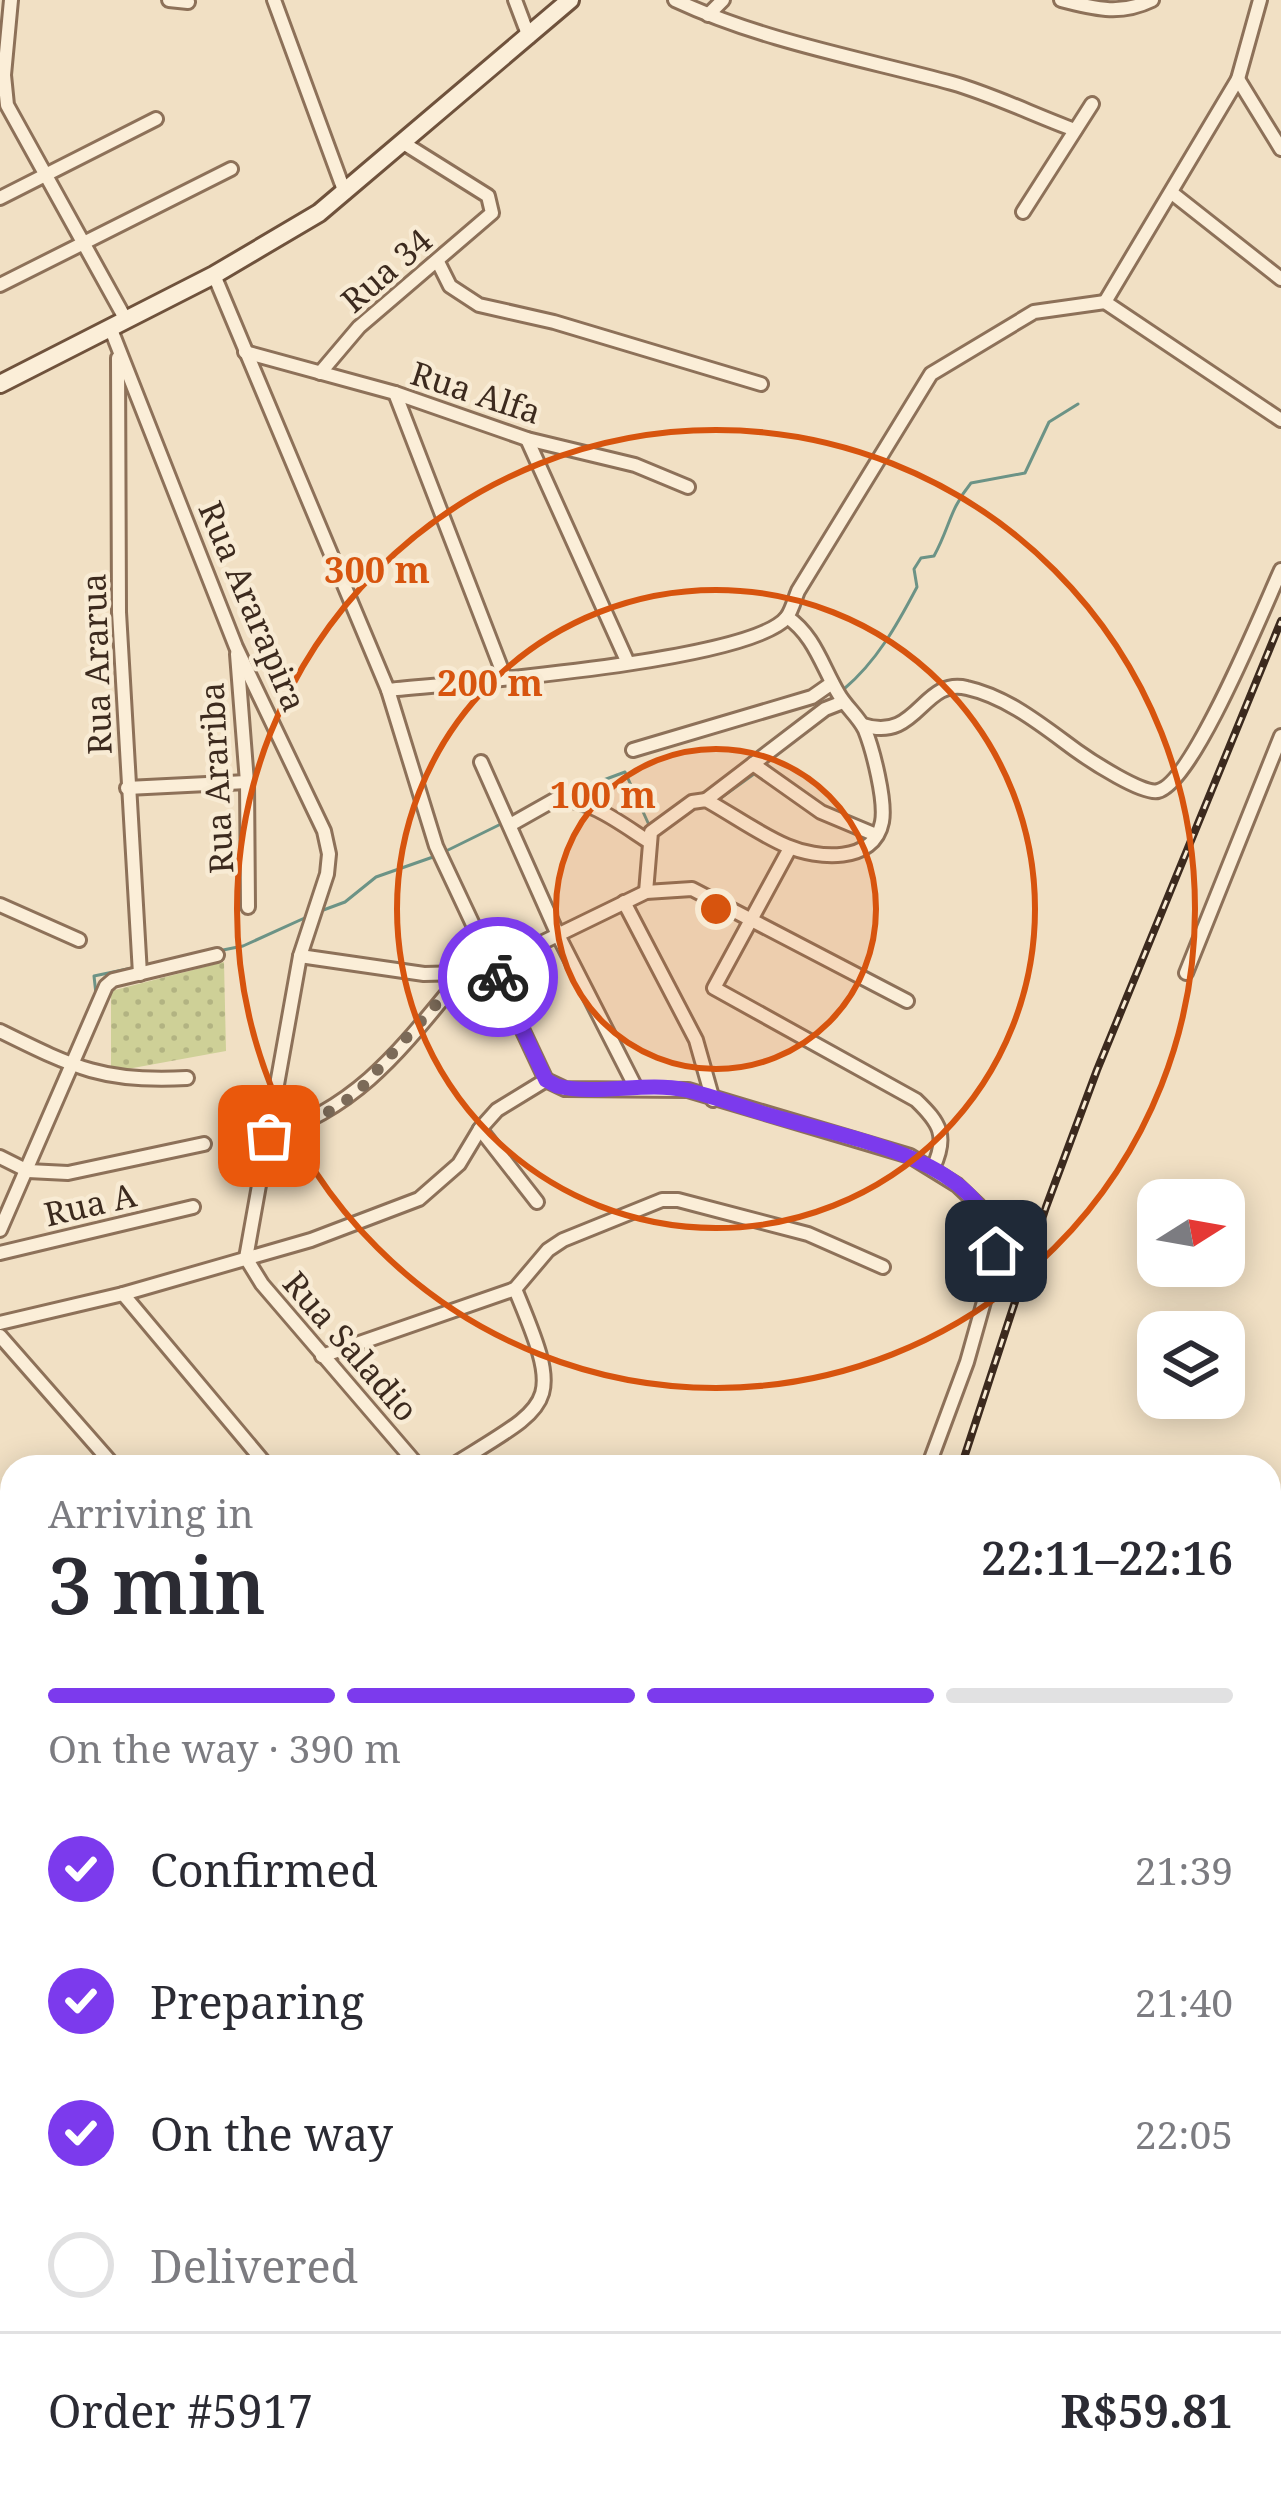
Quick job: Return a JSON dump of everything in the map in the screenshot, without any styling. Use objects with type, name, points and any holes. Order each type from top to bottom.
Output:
[{"type":"main road","points":[[0,384],[291,231],[405,144],[570,0]]},
{"type":"street","points":[[3,107],[11,0]]},
{"type":"street","points":[[169,0],[188,2]]},
{"type":"street","points":[[274,0],[345,193]]},
{"type":"street","points":[[515,0],[529,37]]},
{"type":"street","points":[[675,0],[817,50],[976,90],[1075,130]]},
{"type":"street","points":[[708,15],[724,0]]},
{"type":"street","points":[[1061,0],[1109,11],[1137,8],[1152,0]]},
{"type":"street","points":[[1105,302],[1238,79],[1260,0]]},
{"type":"street","points":[[1238,79],[1281,149]]},
{"type":"street","points":[[1023,212],[1091,104]]},
{"type":"street","name":"Rua Ararapira","points":[[3,107],[83,244],[118,324],[118,352],[236,647],[324,831],[329,854],[300,956],[246,1258]]},
{"type":"street","points":[[0,198],[156,119]]},
{"type":"street","name":"Rua 34","points":[[320,373],[359,327],[492,213],[488,196],[405,144]]},
{"type":"street","points":[[0,285],[231,170]]},
{"type":"street","points":[[1172,194],[1281,279]]},
{"type":"street","points":[[438,262],[450,286],[478,305],[554,322],[761,384]]},
{"type":"street","points":[[214,275],[388,690],[436,846],[546,1080],[565,1088],[688,1090],[898,1152],[933,1168],[978,1204],[990,1220],[996,1251],[967,1362],[932,1455]]},
{"type":"street","points":[[388,690],[628,663],[736,644],[787,617],[798,591],[931,374],[1034,312],[1105,302],[1281,420]]},
{"type":"street","name":"Rua Ararua","points":[[118,352],[119,612],[140,974]]},
{"type":"street","name":"Rua Alfa","points":[[245,352],[395,393],[527,439],[635,465],[688,487]]},
{"type":"street","points":[[395,393],[505,678]]},
{"type":"street","points":[[527,439],[628,663]]},
{"type":"street","points":[[863,725],[896,728],[933,696],[954,687],[967,688],[1032,717],[1096,764],[1156,792],[1172,782],[1205,731],[1281,570]]},
{"type":"street","points":[[646,892],[648,841],[658,823],[692,802],[712,804],[790,848],[838,856],[854,853],[876,835],[882,806],[863,725],[843,702],[807,634],[787,617]]},
{"type":"street","name":"Rua Arariba","points":[[236,647],[247,782],[248,907]]},
{"type":"street","points":[[633,751],[812,697],[833,685]]},
{"type":"street","points":[[712,804],[752,764],[824,709],[843,702]]},
{"type":"street","points":[[1186,973],[1281,736]]},
{"type":"street","points":[[482,762],[558,935],[636,1088]]},
{"type":"street","points":[[752,764],[820,812],[876,835]]},
{"type":"street","points":[[127,788],[247,782]]},
{"type":"street","points":[[508,820],[564,799],[602,812],[648,841]]},
{"type":"street","points":[[790,848],[715,988],[916,1100],[940,1126],[944,1141],[933,1168]]},
{"type":"street","points":[[300,956],[424,974],[464,973],[646,892],[692,889],[907,1001]]},
{"type":"street","points":[[624,902],[695,1040],[713,1100]]},
{"type":"street","points":[[0,904],[79,940]]},
{"type":"street","points":[[0,1230],[106,986],[113,980],[217,955]]},
{"type":"street","points":[[269,1136],[328,1112],[356,1094],[464,973]]},
{"type":"street","points":[[0,1031],[70,1065],[128,1080],[187,1078]]},
{"type":"street","points":[[0,1323],[123,1294],[310,1240],[419,1199],[459,1164],[497,1110],[546,1080]]},
{"type":"street","points":[[480,1129],[537,1202]]},
{"type":"street","points":[[0,1157],[24,1169],[68,1173],[204,1144]]},
{"type":"street","points":[[322,1355],[515,1289],[548,1250],[563,1240],[662,1200],[678,1200],[808,1234],[883,1267]]},
{"type":"street","name":"Rua A","points":[[0,1253],[193,1207]]},
{"type":"street","name":"Rua Saladio","points":[[246,1258],[262,1284],[409,1455]]},
{"type":"street","points":[[469,1455],[522,1422],[538,1406],[546,1383],[545,1364],[515,1289]]},
{"type":"street","points":[[123,1294],[258,1455]]},
{"type":"street","points":[[0,1336],[105,1455]]},
{"type":"green space","points":[[224,962],[226,1051],[111,1072],[111,991]]},
{"type":"waterway","points":[[844,689],[894,629],[917,587],[914,569],[921,558],[934,556],[971,483],[1025,473],[1049,422],[1078,404]]},
{"type":"waterway","points":[[566,794],[625,772],[649,825]]},
{"type":"waterway","points":[[718,800],[754,774]]},
{"type":"waterway","points":[[442,853],[503,823]]},
{"type":"waterway","points":[[318,912],[345,902],[376,877],[433,857]]},
{"type":"waterway","points":[[218,951],[243,946],[309,916]]},
{"type":"waterway","points":[[96,994],[94,976],[132,968]]},
{"type":"railway","points":[[965,1455],[1046,1207],[1097,1070],[1281,621]]},
{"type":"way so far","points":[[269,1136],[300,1126],[356,1094],[464,973],[492,964],[498,977]]},
{"type":"route","points":[[498,977],[546,1080],[565,1088],[688,1090],[910,1156],[978,1204],[995,1233],[996,1251]]}]
